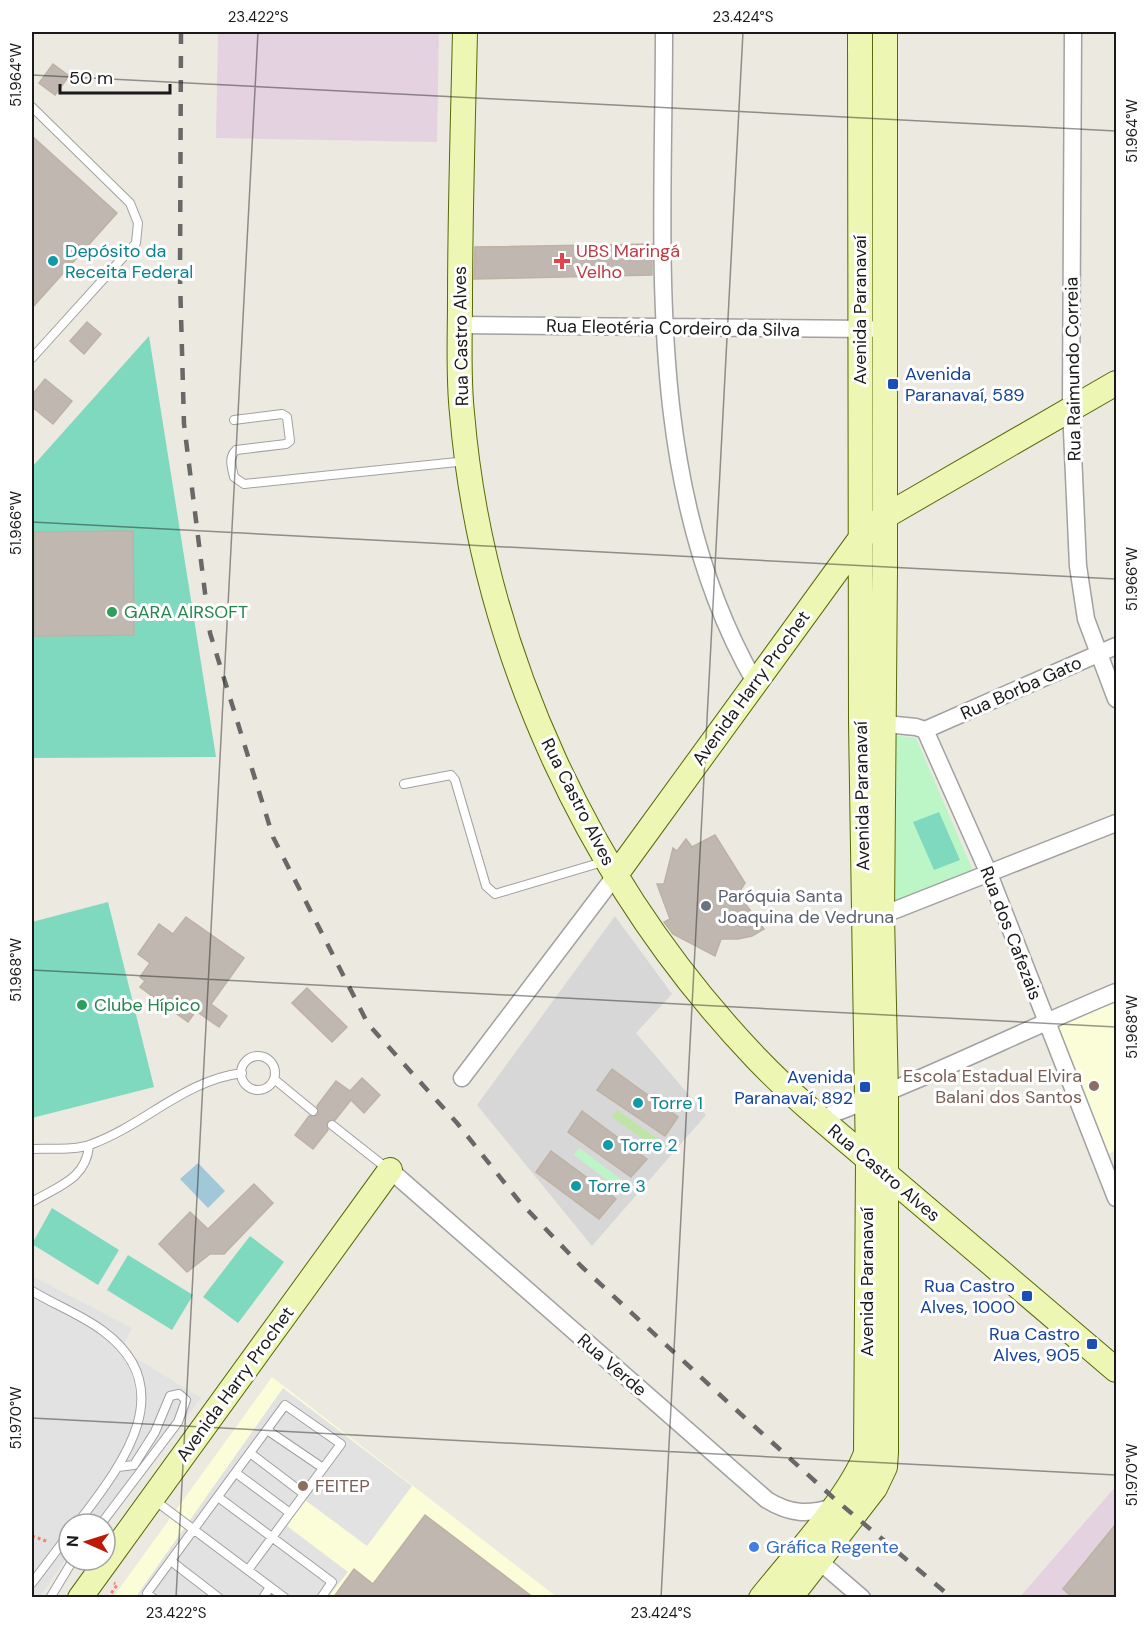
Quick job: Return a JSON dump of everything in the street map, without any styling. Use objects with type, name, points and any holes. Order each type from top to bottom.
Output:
[{"type":"street","name":"Rua Castro Alves","points":[[465,32],[460,326],[461,410],[472,496],[489,569],[530,701],[558,769],[611,868],[690,984],[760,1062],[819,1119],[1116,1370]]},
{"type":"street","points":[[664,32],[664,329],[673,417],[686,503],[707,579],[733,643],[755,682]]},
{"type":"street","name":"Avenida Paranavaí","points":[[790,1598],[819,1561],[842,1513],[866,1453],[877,1098],[872,723],[860,539],[860,32]]},
{"type":"street","name":"Avenida Paranavaí","points":[[872,723],[884,517],[885,32]]},
{"type":"street","name":"Rua Raimundo Correia","points":[[1073,32],[1071,408],[1078,566],[1086,619],[1097,654],[1116,699]]},
{"type":"street","name":"Rua Eleotéria Cordeiro da Silva","points":[[460,326],[664,329],[886,328]]},
{"type":"street","name":"Avenida Harry Prochet","points":[[462,1078],[611,868],[755,682],[860,539],[884,517],[1116,383]]},
{"type":"street","name":"Rua Borba Gato","points":[[925,730],[1116,646]]},
{"type":"street","points":[[872,723],[916,726],[925,730]]},
{"type":"street","name":"Rua dos Cafezais","points":[[925,730],[988,874],[1116,1198]]},
{"type":"street","points":[[873,919],[1116,823]]},
{"type":"street","points":[[819,1119],[877,1098],[1045,1021],[1116,992]]},
{"type":"street","name":"Avenida Harry Prochet","points":[[80,1598],[390,1170]]},
{"type":"street","name":"Rua Verde","points":[[390,1170],[767,1500],[790,1512],[842,1513]]},
{"type":"street","name":"Avenida Paranavaí","points":[[760,1598],[842,1513]]},
{"type":"street","points":[[819,1561],[862,1598]]},
{"type":"lane","points":[[32,107],[130,203],[138,223],[136,243],[32,358]]},
{"type":"lane","points":[[234,420],[282,414],[287,417],[290,441],[286,444],[236,450],[232,453],[230,459],[234,477],[244,484],[468,461]]},
{"type":"lane","points":[[404,784],[451,775],[455,780],[486,886],[495,894],[611,868]]},
{"type":"lane","points":[[251,1057],[264,1057],[274,1066],[274,1079],[265,1088],[259,1090],[247,1085],[242,1073],[243,1067],[251,1057]]},
{"type":"lane","points":[[32,1149],[88,1146],[110,1137],[201,1083],[221,1076],[242,1073]]},
{"type":"lane","points":[[274,1079],[313,1111]]},
{"type":"lane","points":[[332,1125],[390,1170]]},
{"type":"lane","points":[[32,1202],[81,1172],[87,1161],[88,1146]]},
{"type":"lane","points":[[32,1291],[103,1331],[118,1345],[136,1369],[143,1392],[140,1420],[118,1467],[86,1512]]},
{"type":"lane","points":[[110,1512],[178,1422],[186,1400],[179,1394],[170,1396],[155,1432],[134,1465],[118,1467]]},
{"type":"lane","points":[[153,1598],[147,1593],[285,1405],[340,1444],[248,1570]]},
{"type":"lane","points":[[267,1430],[323,1468]]},
{"type":"lane","points":[[250,1453],[304,1494]]},
{"type":"lane","points":[[236,1473],[290,1513]]},
{"type":"lane","points":[[218,1497],[332,1582],[321,1598]]},
{"type":"lane","points":[[152,1498],[285,1598]]},
{"type":"lane","points":[[32,1583],[57,1550]]},
{"type":"lane","points":[[171,1561],[219,1598]]},
{"type":"lane","points":[[50,1598],[66,1572]]},
{"type":"lane","points":[[262,1598],[270,1587]]},
{"type":"shaded area","points":[[218,32],[439,32],[437,142],[216,138]]},
{"type":"shaded area","points":[[615,916],[672,994],[636,1033],[706,1115],[592,1246],[477,1105]]},
{"type":"shaded area","name":"Escola Estadual Elvira Balani dos Santos","points":[[1116,991],[1116,1150],[1100,1158],[1045,1021]]},
{"type":"shaded area","points":[[32,1276],[132,1328],[121,1349],[201,1398],[114,1512],[57,1512],[57,1572],[39,1598],[32,1597]]},
{"type":"shaded area","name":"FEITEP","points":[[272,1377],[557,1597],[114,1596]]},
{"type":"shaded area","points":[[283,1388],[412,1486],[367,1546],[305,1500],[287,1526],[348,1572],[328,1597],[135,1598]]},
{"type":"shaded area","points":[[1116,1486],[1116,1597],[1020,1597]]},
{"type":"green space","name":"GARA AIRSOFT","points":[[149,336],[216,757],[32,758],[32,467]]},
{"type":"green space","points":[[891,735],[916,738],[973,871],[887,906]]},
{"type":"green space","points":[[939,812],[960,860],[934,870],[913,822]]},
{"type":"green space","name":"Clube Hípico","points":[[108,902],[154,1087],[32,1118],[32,922]]},
{"type":"green space","points":[[617,1110],[659,1140],[654,1147],[612,1117]]},
{"type":"green space","points":[[579,1148],[622,1180],[617,1187],[574,1155]]},
{"type":"green space","points":[[52,1208],[119,1250],[98,1285],[32,1244]]},
{"type":"green space","points":[[250,1236],[284,1262],[238,1323],[203,1297]]},
{"type":"green space","points":[[128,1255],[193,1295],[172,1330],[107,1290]]},
{"type":"water","points":[[198,1163],[225,1191],[208,1208],[180,1179]]},
{"type":"building","points":[[53,64],[69,76],[55,95],[39,83]]},
{"type":"building","name":"Depósito da Receita Federal","points":[[32,136],[117,213],[32,308]]},
{"type":"building","name":"UBS Maringá Velho","points":[[652,244],[652,275],[474,279],[475,247]]},
{"type":"building","points":[[87,322],[101,334],[84,354],[70,341]]},
{"type":"building","points":[[45,379],[72,401],[53,424],[32,407],[32,395]]},
{"type":"building","points":[[133,531],[134,635],[35,636],[35,532]]},
{"type":"building","name":"Paróquia Santa Joaquina de Vedruna","points":[[715,835],[745,883],[738,894],[764,929],[752,936],[721,939],[715,956],[673,934],[664,922],[670,919],[657,884],[664,884],[673,848],[677,851],[686,839],[692,847]]},
{"type":"building","points":[[186,917],[244,958],[211,1004],[227,1016],[219,1027],[196,1011],[188,1022],[140,987],[145,981],[140,977],[150,963],[138,954],[159,924],[173,934]]},
{"type":"building","points":[[307,988],[347,1027],[332,1042],[292,1003]]},
{"type":"building","name":"Torre 1","points":[[612,1069],[678,1117],[665,1136],[597,1090]]},
{"type":"building","points":[[362,1078],[380,1095],[364,1113],[351,1100],[335,1120],[327,1122],[328,1130],[313,1149],[295,1135],[309,1116],[318,1115],[317,1106],[336,1081],[350,1091]]},
{"type":"building","name":"Torre 2","points":[[582,1111],[647,1159],[631,1177],[568,1132]]},
{"type":"building","name":"Torre 3","points":[[551,1151],[616,1199],[599,1219],[536,1172]]},
{"type":"building","points":[[254,1184],[273,1203],[224,1254],[210,1254],[187,1272],[159,1244],[190,1212],[208,1229]]},
{"type":"building","points":[[425,1515],[534,1598],[333,1598],[354,1569],[373,1584]]},
{"type":"building","points":[[1116,1524],[1116,1598],[1073,1598],[1063,1589]]},
{"type":"railway","points":[[181,32],[180,278],[184,424],[210,633],[273,837],[368,1024],[457,1123],[519,1201],[581,1266],[733,1407],[837,1501],[952,1598]]},
{"type":"place","name":"Depósito da Receita Federal","points":[[53,261]]},
{"type":"place","name":"UBS Maringá Velho","points":[[562,261]]},
{"type":"place","name":"Avenida Paranavaí, 589","points":[[893,384]]},
{"type":"place","name":"GARA AIRSOFT","points":[[112,612]]},
{"type":"place","name":"Paróquia Santa Joaquina de Vedruna","points":[[706,906]]},
{"type":"place","name":"Clube Hípico","points":[[82,1005]]},
{"type":"place","name":"Escola Estadual Elvira Balani dos Santos","points":[[1094,1086]]},
{"type":"place","name":"Avenida Paranavaí, 892","points":[[865,1087]]},
{"type":"place","name":"Torre 1","points":[[638,1103]]},
{"type":"place","name":"Torre 2","points":[[608,1145]]},
{"type":"place","name":"Torre 3","points":[[576,1186]]},
{"type":"place","name":"Rua Castro Alves, 1000","points":[[1027,1296]]},
{"type":"place","name":"Rua Castro Alves, 905","points":[[1092,1344]]},
{"type":"place","name":"FEITEP","points":[[303,1486]]},
{"type":"place","name":"Gráfica Regente","points":[[754,1547]]}]
